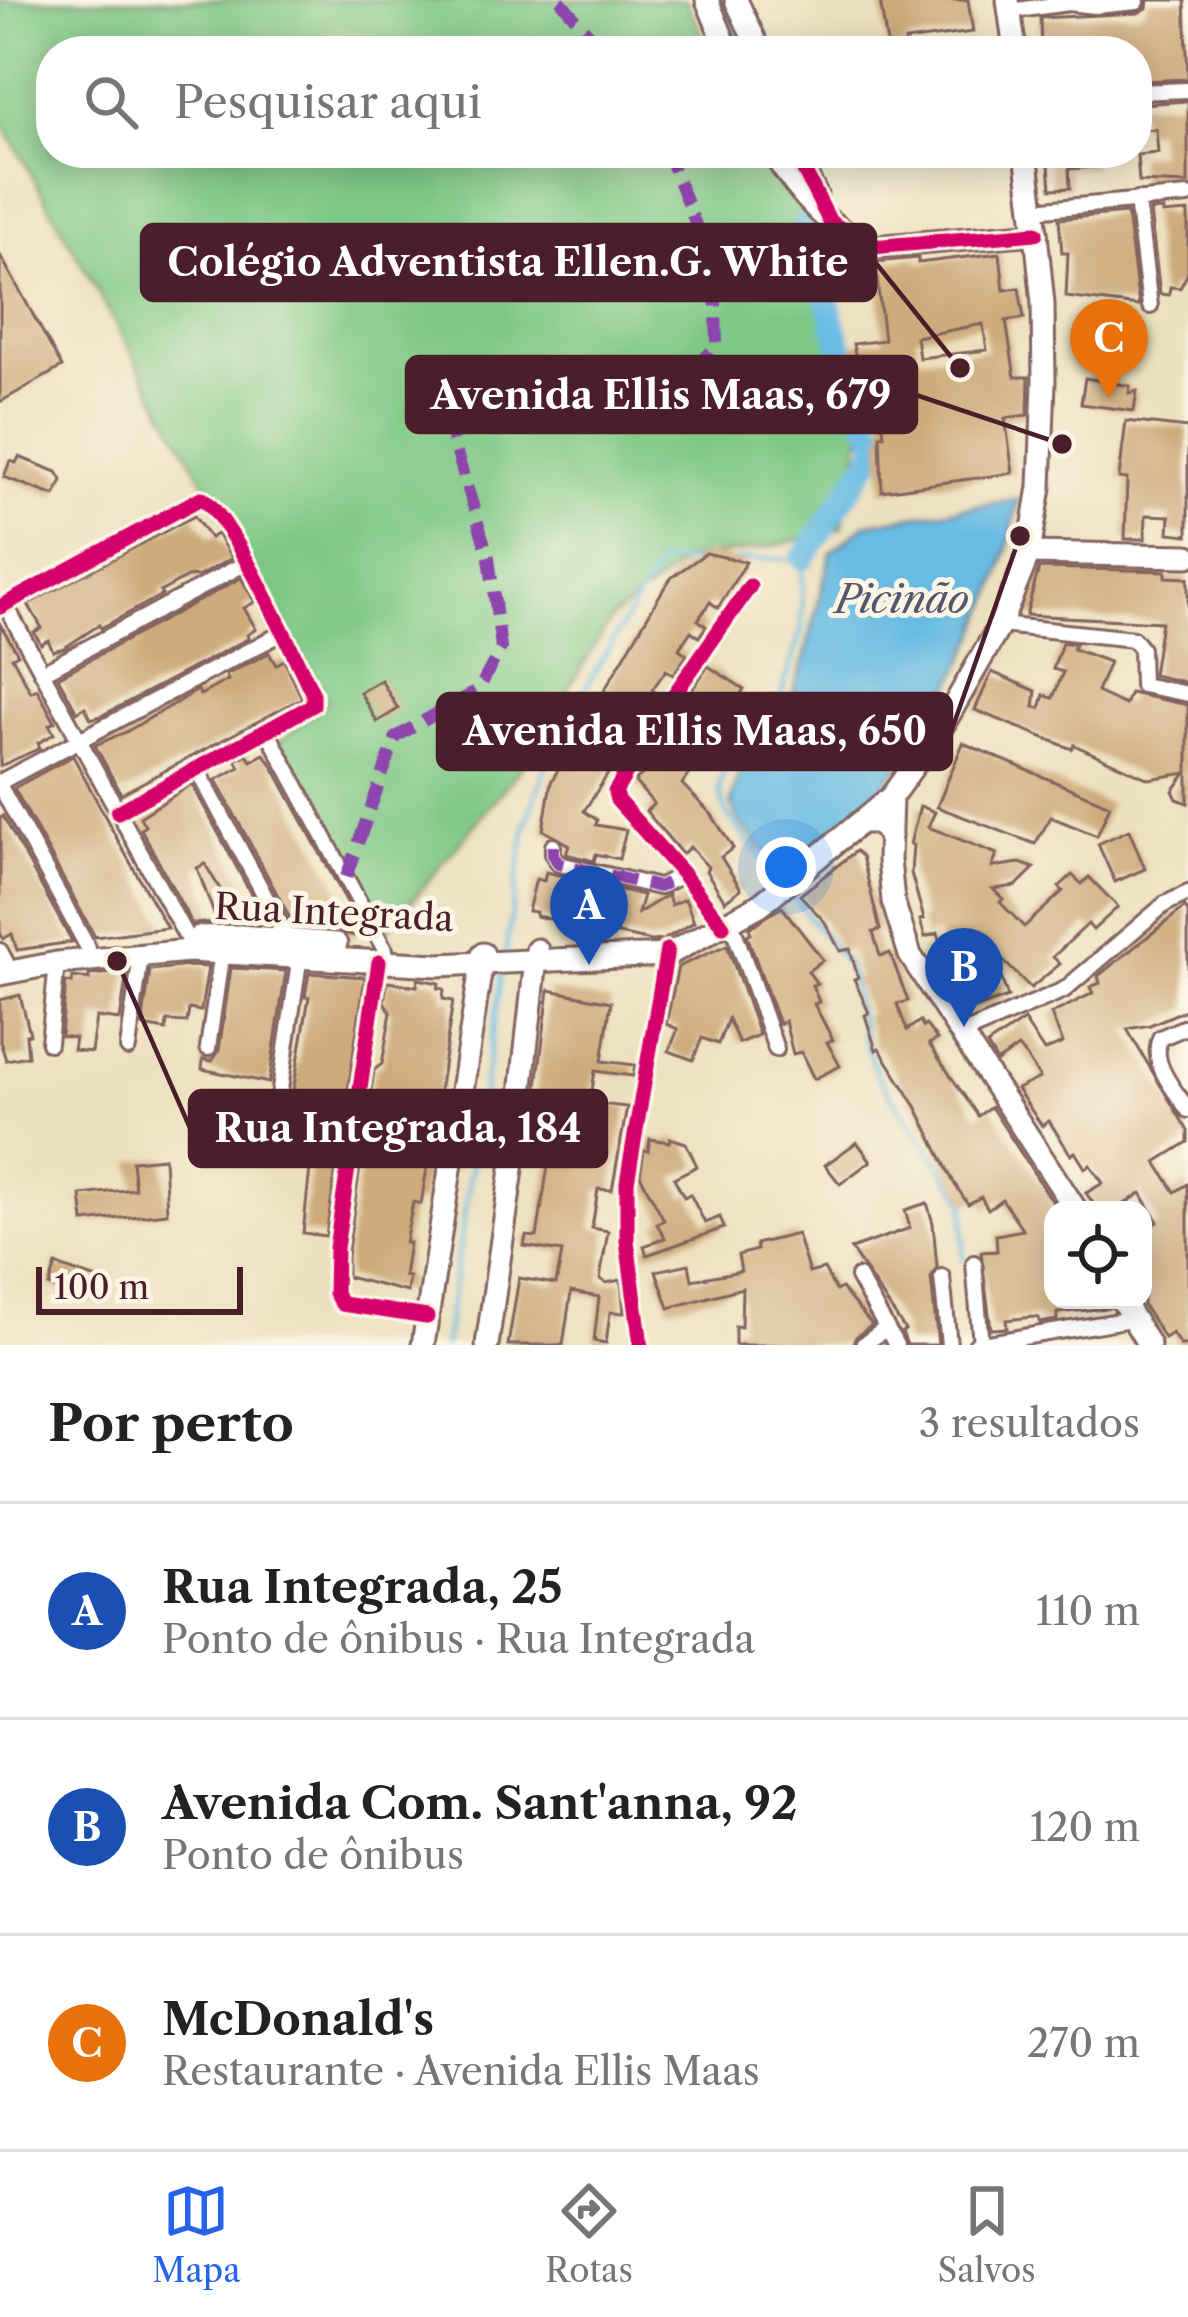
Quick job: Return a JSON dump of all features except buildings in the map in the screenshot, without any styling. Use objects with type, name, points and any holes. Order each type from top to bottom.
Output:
[{"type":"main road","points":[[707,0],[722,36]]},
{"type":"main road","points":[[736,0],[753,36]]},
{"type":"main road","points":[[1009,5],[1013,36]]},
{"type":"main road","points":[[784,168],[830,222],[872,247],[1036,233]]},
{"type":"main road","points":[[803,168],[830,222]]},
{"type":"main road","points":[[674,950],[760,905],[891,796],[943,725],[1000,625],[1029,553],[1042,443],[1043,304],[1028,168]]},
{"type":"main road","points":[[1029,553],[1188,556]]},
{"type":"main road","points":[[891,796],[891,888],[903,934],[926,984],[1070,1201]]},
{"type":"main road","points":[[861,822],[878,822],[890,836]]},
{"type":"main road","name":"Rua Integrada","points":[[2,963],[141,955],[188,944],[222,951],[294,947]]},
{"type":"main road","name":"Rua Integrada","points":[[2,963],[88,948],[188,944],[482,958],[608,946],[674,950]]},
{"type":"main road","points":[[487,1345],[515,1148],[532,956]]},
{"type":"main road","points":[[409,1345],[421,1316],[482,958]]},
{"type":"main road","points":[[1127,1309],[1149,1345]]},
{"type":"main road","points":[[421,1316],[423,1345]]},
{"type":"street","points":[[1009,5],[1137,2]]},
{"type":"street","points":[[1152,91],[1188,90]]},
{"type":"street","points":[[1033,210],[1188,196]]},
{"type":"street","points":[[1137,200],[1150,306]]},
{"type":"street","points":[[118,812],[313,702],[246,563],[214,507],[201,498],[2,606],[43,672],[188,944]]},
{"type":"street","points":[[43,672],[246,563]]},
{"type":"street","points":[[750,586],[659,716],[615,792],[617,800],[727,924],[776,1048]]},
{"type":"street","points":[[1000,625],[1133,639],[1141,649],[1142,685],[1188,694]]},
{"type":"street","points":[[88,948],[0,784],[282,633]]},
{"type":"street","points":[[267,731],[382,956],[336,1248],[335,1293],[342,1304],[421,1316]]},
{"type":"street","points":[[197,769],[294,947],[276,1116]]},
{"type":"street","points":[[553,845],[559,864],[659,887],[682,874]]},
{"type":"street","points":[[959,1035],[1064,990],[1165,904],[1188,893]]},
{"type":"street","points":[[640,1345],[627,1241],[627,1182],[674,950]]},
{"type":"street","points":[[208,1048],[222,951]]},
{"type":"street","points":[[128,1048],[141,955]]},
{"type":"street","points":[[49,1043],[57,963]]},
{"type":"street","points":[[1188,1027],[1160,1038],[1158,1061],[1188,1110]]},
{"type":"street","points":[[974,1263],[979,1344],[1127,1309]]},
{"type":"street","points":[[858,1277],[896,1345]]},
{"type":"street","points":[[942,1277],[949,1345]]},
{"type":"street","points":[[863,1345],[885,1329]]},
{"type":"green space","points":[[0,0],[686,0],[703,36],[36,36],[36,168],[765,168],[832,233],[838,349],[865,418],[842,528],[765,548],[688,559],[611,619],[520,769],[388,930],[278,743],[327,701],[0,118]]},
{"type":"water","name":"Picinão","points":[[1018,499],[985,614],[928,725],[870,799],[781,870],[738,820],[731,802],[740,769],[785,716],[831,552],[866,524]]},
{"type":"waterway","points":[[721,0],[739,36]]},
{"type":"waterway","points":[[803,558],[878,447],[842,352],[806,225]]},
{"type":"waterway","points":[[737,560],[803,558],[802,628],[777,709],[724,771],[719,790],[727,814],[779,881]]},
{"type":"waterway","points":[[505,954],[526,825],[554,741],[659,563],[695,561]]},
{"type":"waterway","points":[[787,890],[848,966],[866,1047],[878,1077],[965,1202],[963,1260]]},
{"type":"waterway","points":[[444,1345],[502,971]]},
{"type":"marked path","points":[[560,0],[590,36]]},
{"type":"marked path","points":[[346,877],[396,737],[479,689],[501,648],[489,558],[437,388],[587,409],[671,389],[717,346],[715,272],[673,168]]},
{"type":"marked path","points":[[553,846],[559,864],[659,887],[683,874]]},
{"type":"cycle path","points":[[803,168],[830,222],[872,247],[1036,233]]},
{"type":"cycle path","points":[[0,607],[201,498],[228,529],[313,694],[313,705],[118,812]]},
{"type":"cycle path","points":[[723,926],[615,792],[659,716],[750,586]]},
{"type":"cycle path","points":[[641,1345],[627,1241],[627,1182],[667,950]]},
{"type":"cycle path","points":[[379,962],[336,1248],[335,1293],[342,1304],[427,1317]]},
{"type":"place","name":"Colégio Adventista Ellen.G. White","points":[[960,368]]},
{"type":"place","name":"McDonald's","points":[[1109,398]]},
{"type":"place","name":"Avenida Ellis Maas, 679","points":[[1062,444]]},
{"type":"place","name":"Avenida Ellis Maas, 650","points":[[1020,536]]},
{"type":"place","name":"Rua Integrada, 184","points":[[117,961]]},
{"type":"place","name":"Rua Integrada, 25","points":[[589,965]]},
{"type":"place","name":"Avenida Com. Sant'anna, 92","points":[[964,1027]]}]
